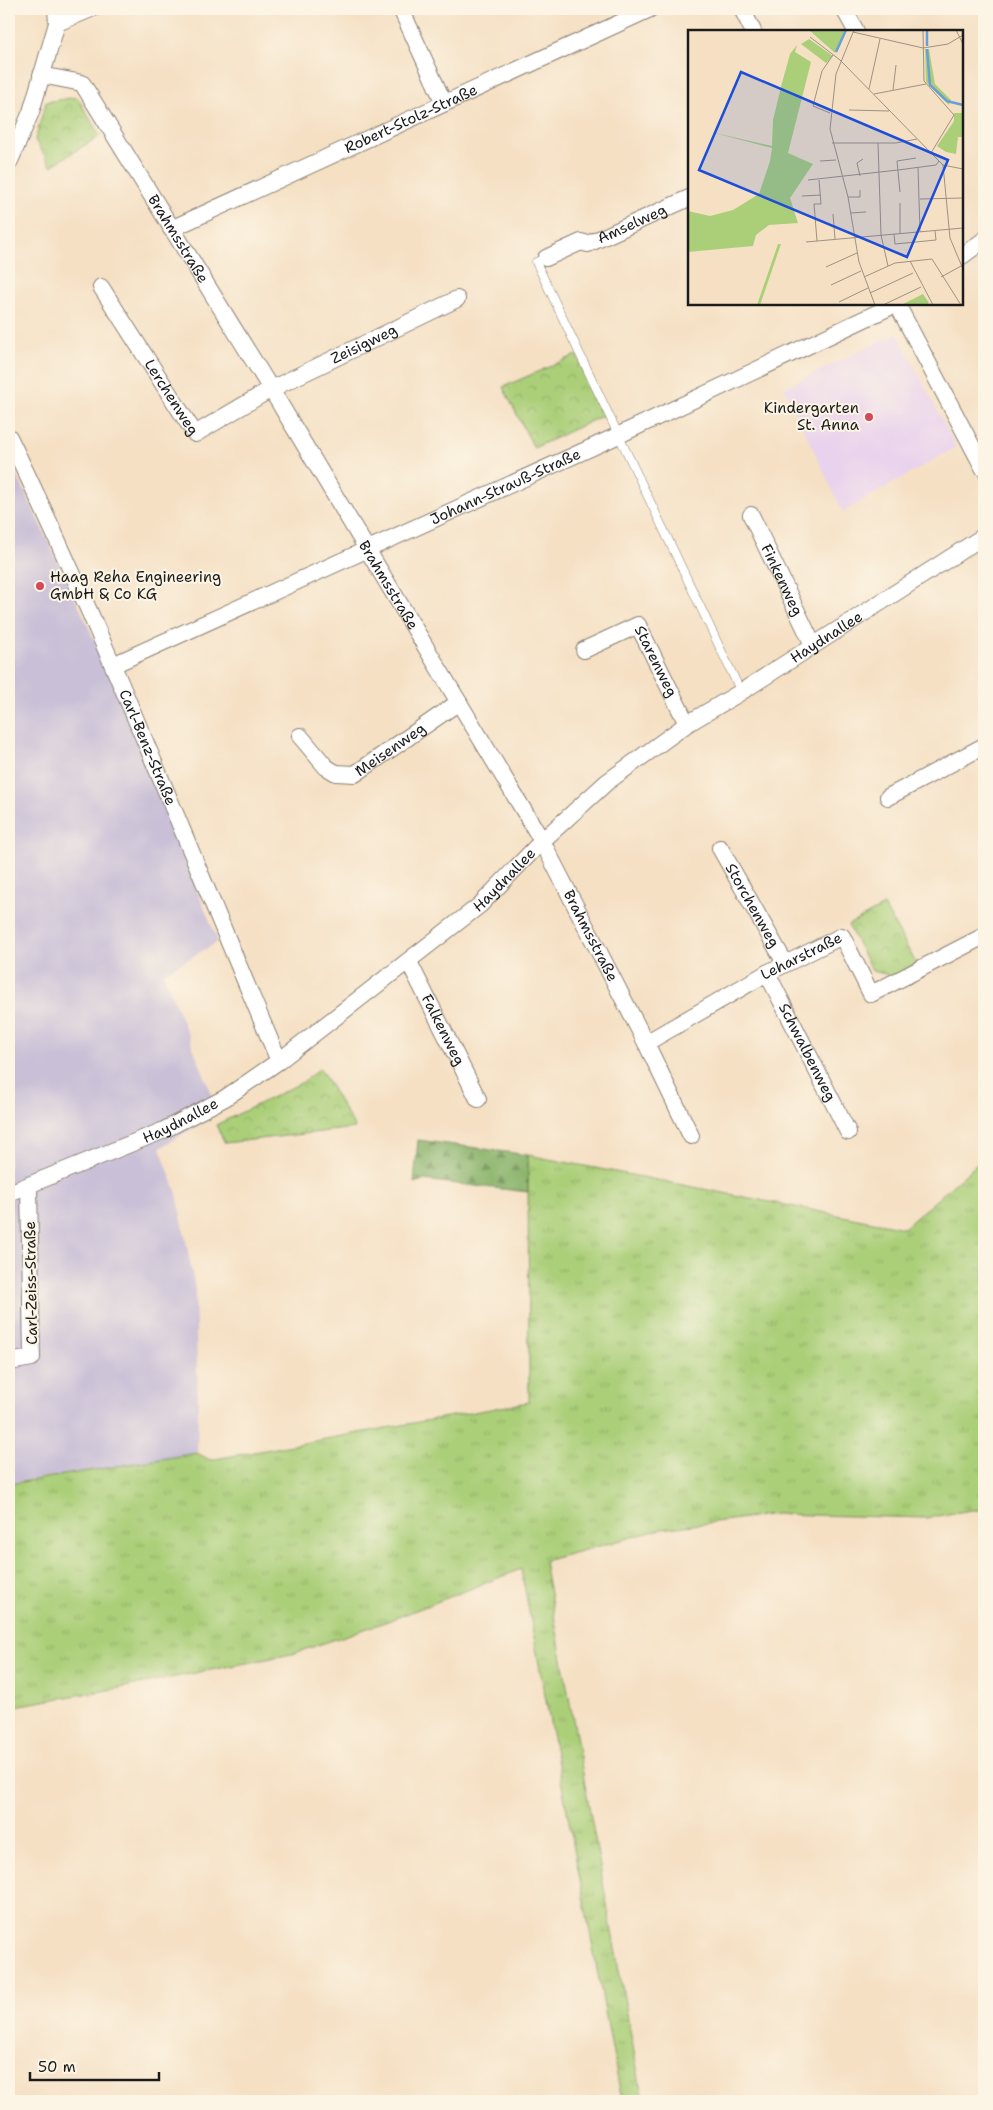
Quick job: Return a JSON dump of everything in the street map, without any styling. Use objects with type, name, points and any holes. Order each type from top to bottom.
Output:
[{"type":"street","points":[[9,163],[31,112],[56,16],[91,9]]},
{"type":"street","points":[[401,9],[444,103]]},
{"type":"street","name":"Robert-Stolz-Straße","points":[[171,229],[650,9]]},
{"type":"street","points":[[742,9],[752,30]]},
{"type":"street","points":[[844,9],[855,30]]},
{"type":"street","name":"Brahmsstraße","points":[[41,75],[82,83],[270,389],[542,842],[646,1042],[691,1136]]},
{"type":"street","name":"Amselweg","points":[[546,258],[581,242],[588,244],[688,198]]},
{"type":"street","points":[[963,255],[984,240]]},
{"type":"street","name":"Lerchenweg","points":[[101,288],[195,434],[270,389]]},
{"type":"street","name":"Zeisigweg","points":[[270,389],[457,298]]},
{"type":"street","name":"Johann-Strauß-Straße","points":[[112,665],[619,435],[895,305]]},
{"type":"street","points":[[898,305],[984,469]]},
{"type":"street","name":"Carl-Benz-Straße","points":[[9,437],[43,506],[112,665],[279,1061]]},
{"type":"street","name":"Finkenweg","points":[[751,515],[813,645]]},
{"type":"street","name":"Haydnallee","points":[[9,1193],[162,1131],[225,1098],[279,1061],[480,906],[542,842],[607,782],[687,724],[741,692],[984,536]]},
{"type":"street","name":"Starenweg","points":[[584,650],[638,625],[687,724]]},
{"type":"street","name":"Meisenweg","points":[[300,736],[326,767],[336,774],[355,774],[459,702]]},
{"type":"street","points":[[888,797],[984,746]]},
{"type":"street","name":"Storchenweg","points":[[720,848],[785,963]]},
{"type":"street","name":"Leharstraße","points":[[646,1042],[766,973],[842,936],[871,994],[984,936]]},
{"type":"street","name":"Falkenweg","points":[[409,962],[478,1099]]},
{"type":"street","name":"Schwalbenweg","points":[[766,973],[848,1132]]},
{"type":"street","name":"Carl-Zeiss-Straße","points":[[9,1362],[32,1358],[29,1185]]},
{"type":"lane","points":[[546,258],[536,262],[741,692]]},
{"type":"shaded area","name":"Kindergarten St. Anna","points":[[897,333],[956,447],[843,512],[784,388]]},
{"type":"shaded area","points":[[9,459],[109,670],[218,942],[163,973],[219,1112],[160,1148],[177,1194],[195,1289],[198,1407],[197,1453],[9,1483]]},
{"type":"green space","points":[[77,97],[100,136],[51,166],[35,140],[46,102]]},
{"type":"green space","points":[[576,355],[606,414],[534,448],[503,387]]},
{"type":"green space","points":[[884,906],[916,963],[893,976],[872,971],[848,925]]},
{"type":"green space","points":[[320,1068],[355,1128],[225,1143],[216,1125],[303,1082]]},
{"type":"green space","points":[[418,1140],[528,1155],[528,1192],[423,1180],[414,1183]]},
{"type":"green space","points":[[528,1155],[904,1228],[984,1158],[984,1510],[971,1510],[926,1518],[776,1514],[662,1529],[544,1561],[643,2101],[622,2101],[521,1569],[388,1621],[292,1654],[119,1688],[9,1707],[9,1484],[197,1453],[210,1460],[529,1402]]},
{"type":"place","name":"Kindergarten St. Anna","points":[[869,417]]},
{"type":"place","name":"Haag Reha Engineering GmbH & Co KG","points":[[40,586]]}]
